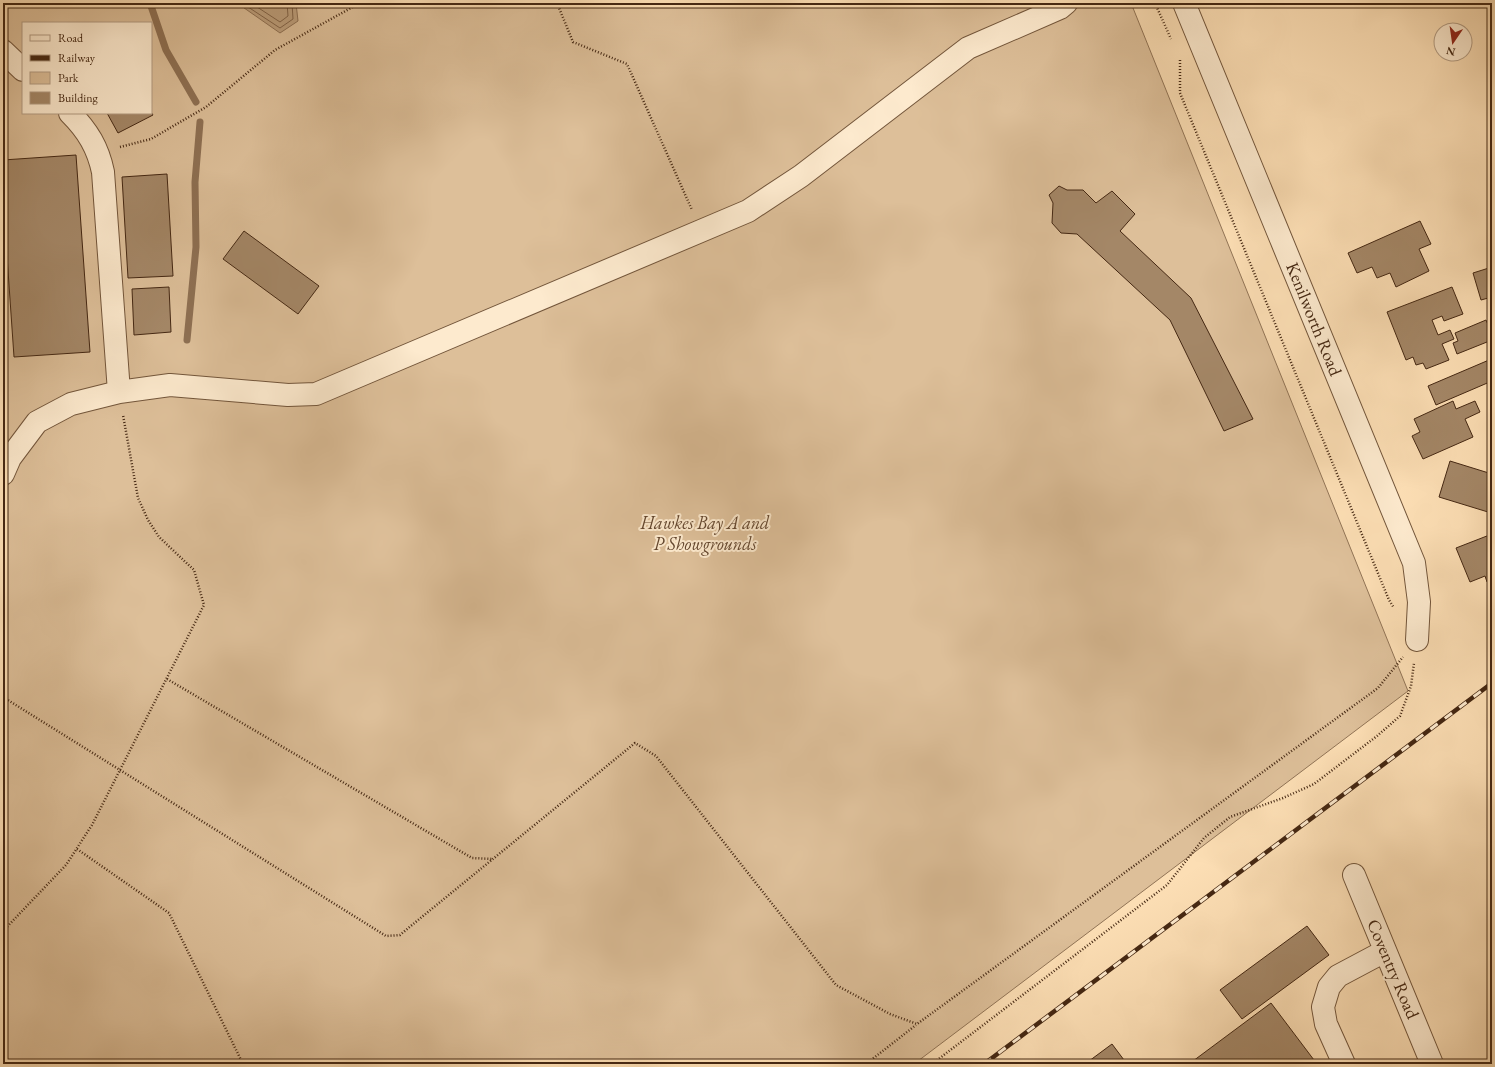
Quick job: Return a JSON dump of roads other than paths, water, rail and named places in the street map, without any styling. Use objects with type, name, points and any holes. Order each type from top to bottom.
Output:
[{"type":"street","points":[[3,474],[10,458],[37,422],[71,404],[119,392],[170,385],[288,395],[316,394],[748,211],[801,176],[968,48],[1060,8],[1066,3]]},
{"type":"street","name":"Kenilworth Road","points":[[1184,3],[1414,563],[1419,602],[1417,640]]},
{"type":"street","points":[[3,51],[22,69]]},
{"type":"street","points":[[71,114],[81,124],[99,153],[103,172],[119,392]]},
{"type":"street","name":"Coventry Road","points":[[1354,875],[1432,1064]]},
{"type":"street","points":[[1344,1064],[1326,1024],[1324,1007],[1329,987],[1338,976],[1386,952]]},
{"type":"water","points":[[237,3],[296,3],[298,21],[280,33]]},
{"type":"waterway","points":[[150,3],[166,50],[196,102]]},
{"type":"waterway","points":[[187,340],[196,247],[195,182],[200,122]]},
{"type":"railway","points":[[984,1064],[1492,683]]},
{"type":"park label","name":"Hawkes Bay A and P Showgrounds","points":[[705,533]]}]
